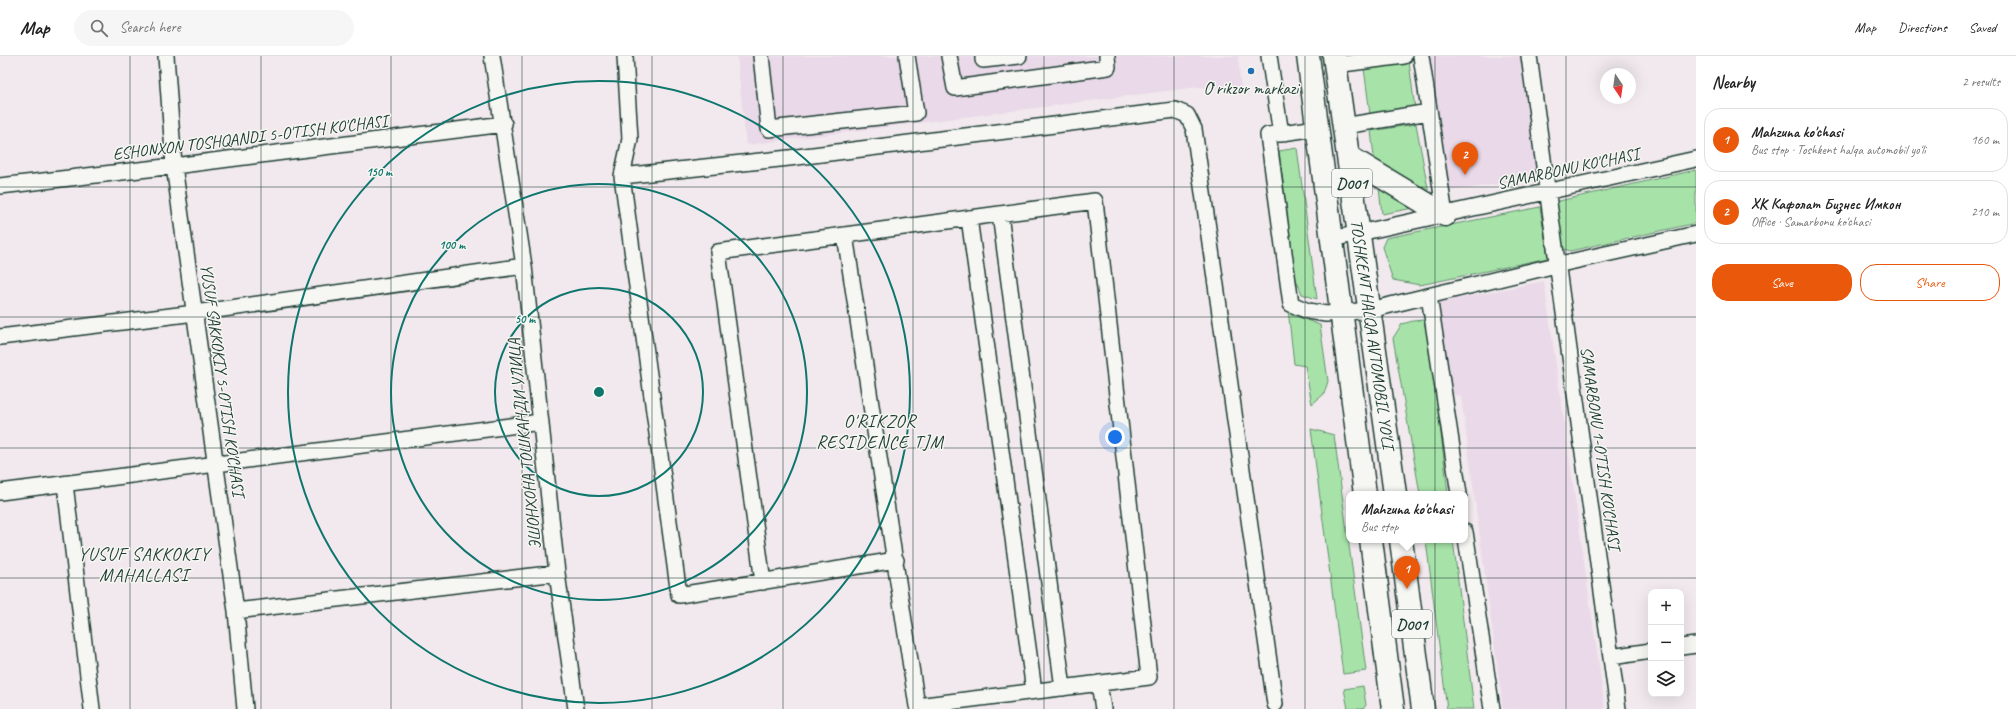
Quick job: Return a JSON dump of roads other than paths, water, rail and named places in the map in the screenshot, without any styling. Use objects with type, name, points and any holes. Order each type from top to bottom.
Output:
[{"type":"highway","name":"TOSHKENT HALQA AVTOMOBIL YO'LI","points":[[1308,56],[1365,491]]},
{"type":"highway","name":"TOSHKENT HALQA AVTOMOBIL YO'LI","points":[[1334,60],[1360,233],[1395,491]]},
{"type":"highway","points":[[1349,157],[1445,215]]},
{"type":"highway","name":"D001","points":[[1371,543],[1393,709]]},
{"type":"highway","name":"D001","points":[[1401,543],[1423,709]]},
{"type":"street","name":"YUSUF SAKKOKIY 5-O'TISH KO'CHASI","points":[[166,56],[174,166],[195,313],[214,465],[236,611],[245,709]]},
{"type":"street","name":"ЭШОНХОНА ТОШКАНДИ УЛИЦА","points":[[492,56],[504,124],[524,266],[557,573],[576,709]]},
{"type":"street","points":[[625,56],[630,139],[622,176],[679,595],[896,560]]},
{"type":"street","points":[[760,56],[769,129],[916,113],[907,56]]},
{"type":"street","points":[[949,56],[955,88],[1108,67],[1107,56]]},
{"type":"street","points":[[983,56],[983,60],[1017,56]]},
{"type":"street","points":[[1269,56],[1281,134]]},
{"type":"street","points":[[1334,60],[1404,56]]},
{"type":"street","points":[[1421,56],[1445,215]]},
{"type":"street","name":"SAMARBONU 1-O'TISH KO'CHASI","points":[[1528,56],[1618,709]]},
{"type":"street","points":[[622,176],[797,157],[1175,110],[1187,115],[1194,129],[1274,704]]},
{"type":"street","points":[[1344,126],[1429,112]]},
{"type":"street","name":"ESHONXON TOSHQANDI 5-O'TISH KO'CHASI","points":[[0,186],[174,166],[504,124]]},
{"type":"street","points":[[1317,128],[1268,135],[1291,304],[1308,310],[1326,314],[1370,310],[1556,265],[1696,234]]},
{"type":"street","name":"SAMARBONU KO'CHASI","points":[[1332,239],[1696,159]]},
{"type":"street","points":[[762,582],[718,252],[1095,201],[1149,677],[917,706],[896,560],[844,235]]},
{"type":"street","points":[[1000,214],[1063,688]]},
{"type":"street","points":[[969,218],[1034,691]]},
{"type":"street","points":[[0,337],[195,313],[524,266]]},
{"type":"street","points":[[1429,296],[1459,491]]},
{"type":"street","points":[[0,492],[541,422]]},
{"type":"street","points":[[64,484],[92,709]]},
{"type":"street","points":[[1467,543],[1492,709]]},
{"type":"street","points":[[236,611],[557,573]]},
{"type":"street","points":[[1684,647],[1696,645]]},
{"type":"street","points":[[1611,657],[1648,651]]},
{"type":"street","points":[[1099,684],[1103,709]]},
{"type":"place","name":"Oʻrikzor markazi","points":[[1251,71]]},
{"type":"place","name":"ХК Кафолат Бизнес Имкон","points":[[1465,175]]},
{"type":"place","name":"Mahzuna ko'chasi","points":[[1407,589]]},
{"type":"district","name":"O'RIKZOR RESIDENCE TJM","points":[[880,431]]},
{"type":"district","name":"YUSUF SAKKOKIY MAHALLASI","points":[[144,564]]}]
